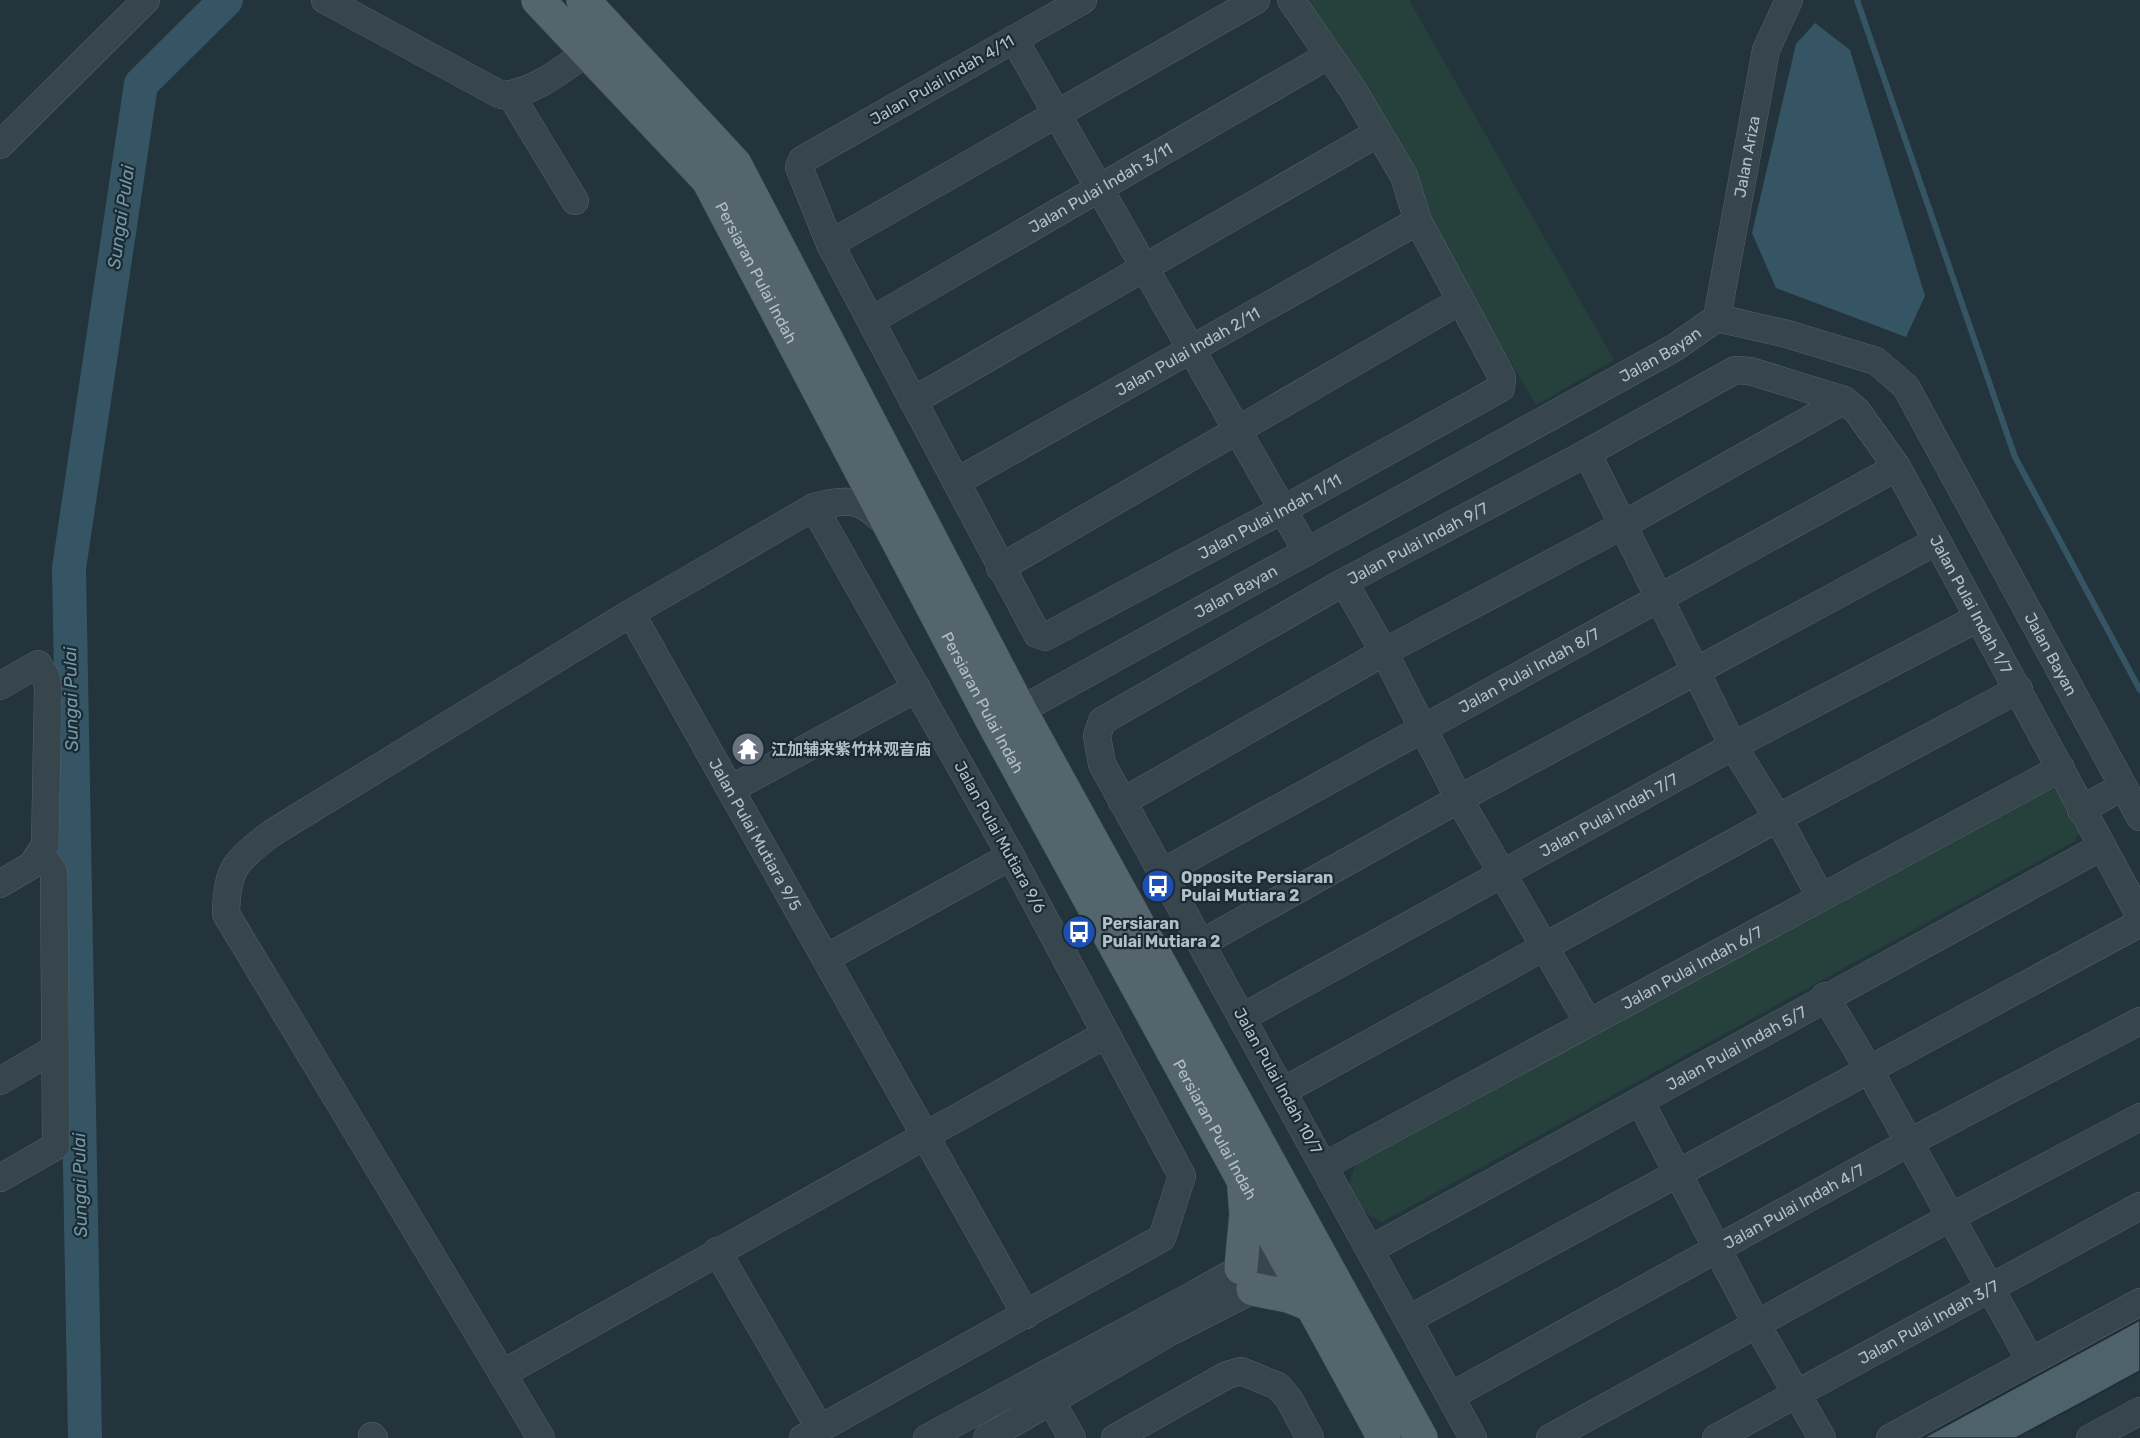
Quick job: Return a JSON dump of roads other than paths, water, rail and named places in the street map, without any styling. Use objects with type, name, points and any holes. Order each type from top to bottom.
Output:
[{"type":"main road","name":"Persiaran Pulai Indah","points":[[538,0],[708,180],[891,529],[1007,718],[1313,1242],[1421,1438]]},
{"type":"main road","name":"Persiaran Pulai Indah","points":[[583,2],[735,164],[1007,718],[1243,1184],[1384,1438]]},
{"type":"main road","points":[[583,2],[598,39],[643,111]]},
{"type":"main road","points":[[1243,1184],[1247,1278],[1311,1305]]},
{"type":"street","points":[[0,145],[147,0]]},
{"type":"street","points":[[325,0],[501,95],[510,94],[555,74],[587,52]]},
{"type":"street","name":"Jalan Pulai Indah 4/11","points":[[830,244],[800,171],[802,160],[1083,0]]},
{"type":"street","points":[[1256,0],[830,244],[1000,567],[1460,301],[1418,221],[1404,176],[1329,55],[1291,0]]},
{"type":"street","name":"Jalan Ariza","points":[[1717,318],[1766,50],[1789,0]]},
{"type":"street","points":[[1014,39],[1307,552]]},
{"type":"street","name":"Jalan Pulai Indah 3/11","points":[[872,320],[1329,55]]},
{"type":"street","points":[[510,94],[575,201]]},
{"type":"street","points":[[912,401],[1378,133]]},
{"type":"street","name":"Jalan Pulai Indah 2/11","points":[[956,482],[1418,221]]},
{"type":"street","name":"Jalan Pulai Indah 1/11","points":[[1000,567],[1037,634],[1050,636],[1502,388],[1502,377],[1460,301]]},
{"type":"street","name":"Jalan Bayan","points":[[1007,718],[1674,348],[1717,318],[1787,334],[1876,361],[1906,387],[2140,817]]},
{"type":"street","name":"Jalan Pulai Indah 1/7","points":[[1735,370],[1750,371],[1844,400],[1857,411],[1897,467],[2140,916]]},
{"type":"street","name":"Jalan Pulai Indah 9/7","points":[[1102,721],[1344,582],[1587,453],[1735,370]]},
{"type":"street","points":[[1122,802],[1384,652],[1623,525],[1844,400]]},
{"type":"street","points":[[1587,453],[1733,746],[1778,818],[1820,896]]},
{"type":"street","name":"Jalan Pulai Indah 8/7","points":[[1162,872],[1660,600],[1897,467]]},
{"type":"street","points":[[541,1438],[226,915],[227,885],[238,860],[272,833],[631,613],[814,507],[844,500],[863,504],[891,529]]},
{"type":"street","name":"Jalan Pulai Mutiara 9/6","points":[[814,507],[1011,856],[1182,1176],[1162,1238],[1026,1315]]},
{"type":"street","points":[[1202,943],[1459,799],[1937,541]]},
{"type":"street","points":[[1344,582],[1384,652],[1459,799],[1588,1022]]},
{"type":"street","name":"Jalan Pulai Mutiara 9/5","points":[[631,613],[1026,1315]]},
{"type":"street","name":"Jalan Pulai Indah 7/7","points":[[1243,1017],[1733,746],[1978,618]]},
{"type":"street","points":[[0,686],[38,664],[46,677],[48,688],[45,845],[39,857],[26,869],[0,884]]},
{"type":"street","points":[[731,789],[917,688]]},
{"type":"street","points":[[1283,1091],[1778,818],[2019,689]]},
{"type":"street","name":"Jalan Pulai Indah 10/7","points":[[1102,721],[1096,736],[1102,764],[1473,1438]]},
{"type":"street","name":"Jalan Pulai Indah 6/7","points":[[1324,1166],[1820,896],[2061,768]]},
{"type":"street","points":[[2082,810],[2123,786]]},
{"type":"street","name":"Jalan Pulai Indah 5/7","points":[[1371,1249],[1825,996],[2101,847]]},
{"type":"street","points":[[826,958],[1011,856]]},
{"type":"street","points":[[0,1178],[56,1146],[54,873],[48,863],[39,857]]},
{"type":"street","points":[[1409,1319],[1868,1068],[2140,923]]},
{"type":"street","points":[[1825,996],[1868,1068],[1988,1288],[2031,1360]]},
{"type":"street","name":"Jalan Pulai Indah 4/7","points":[[1451,1396],[1908,1143],[2140,1021]]},
{"type":"street","points":[[502,1374],[1106,1034]]},
{"type":"street","points":[[0,1081],[56,1048]]},
{"type":"street","points":[[1640,1101],[1757,1325],[1822,1438]]},
{"type":"street","points":[[1550,1438],[1951,1217],[2140,1117]]},
{"type":"street","name":"Jalan Pulai Indah 3/7","points":[[1716,1438],[2140,1206]]},
{"type":"street","points":[[927,1438],[1247,1278],[1313,1242]]},
{"type":"street","points":[[717,1251],[812,1433],[1026,1315]]},
{"type":"street","points":[[987,1438],[1170,1332],[1247,1278]]},
{"type":"street","points":[[1890,1438],[2140,1302]]},
{"type":"street","points":[[1115,1438],[1227,1375],[1240,1371],[1278,1386],[1289,1399],[1310,1438]]},
{"type":"street","points":[[1052,1401],[1072,1438]]},
{"type":"street","points":[[2090,1438],[2140,1411]]},
{"type":"water","points":[[1815,23],[1850,50],[1925,296],[1906,337],[1776,288],[1752,233],[1796,44]]},
{"type":"waterway","name":"Sungai Pulai","points":[[85,1438],[69,568],[141,84],[226,0]]},
{"type":"waterway","points":[[1857,0],[2015,457],[2140,690]]},
{"type":"place","name":"江加辅来紫竹林观音庙","points":[[748,749]]},
{"type":"place","name":"Opposite Persiaran Pulai Mutiara 2","points":[[1158,886]]},
{"type":"place","name":"Persiaran Pulai Mutiara 2","points":[[1079,932]]}]
